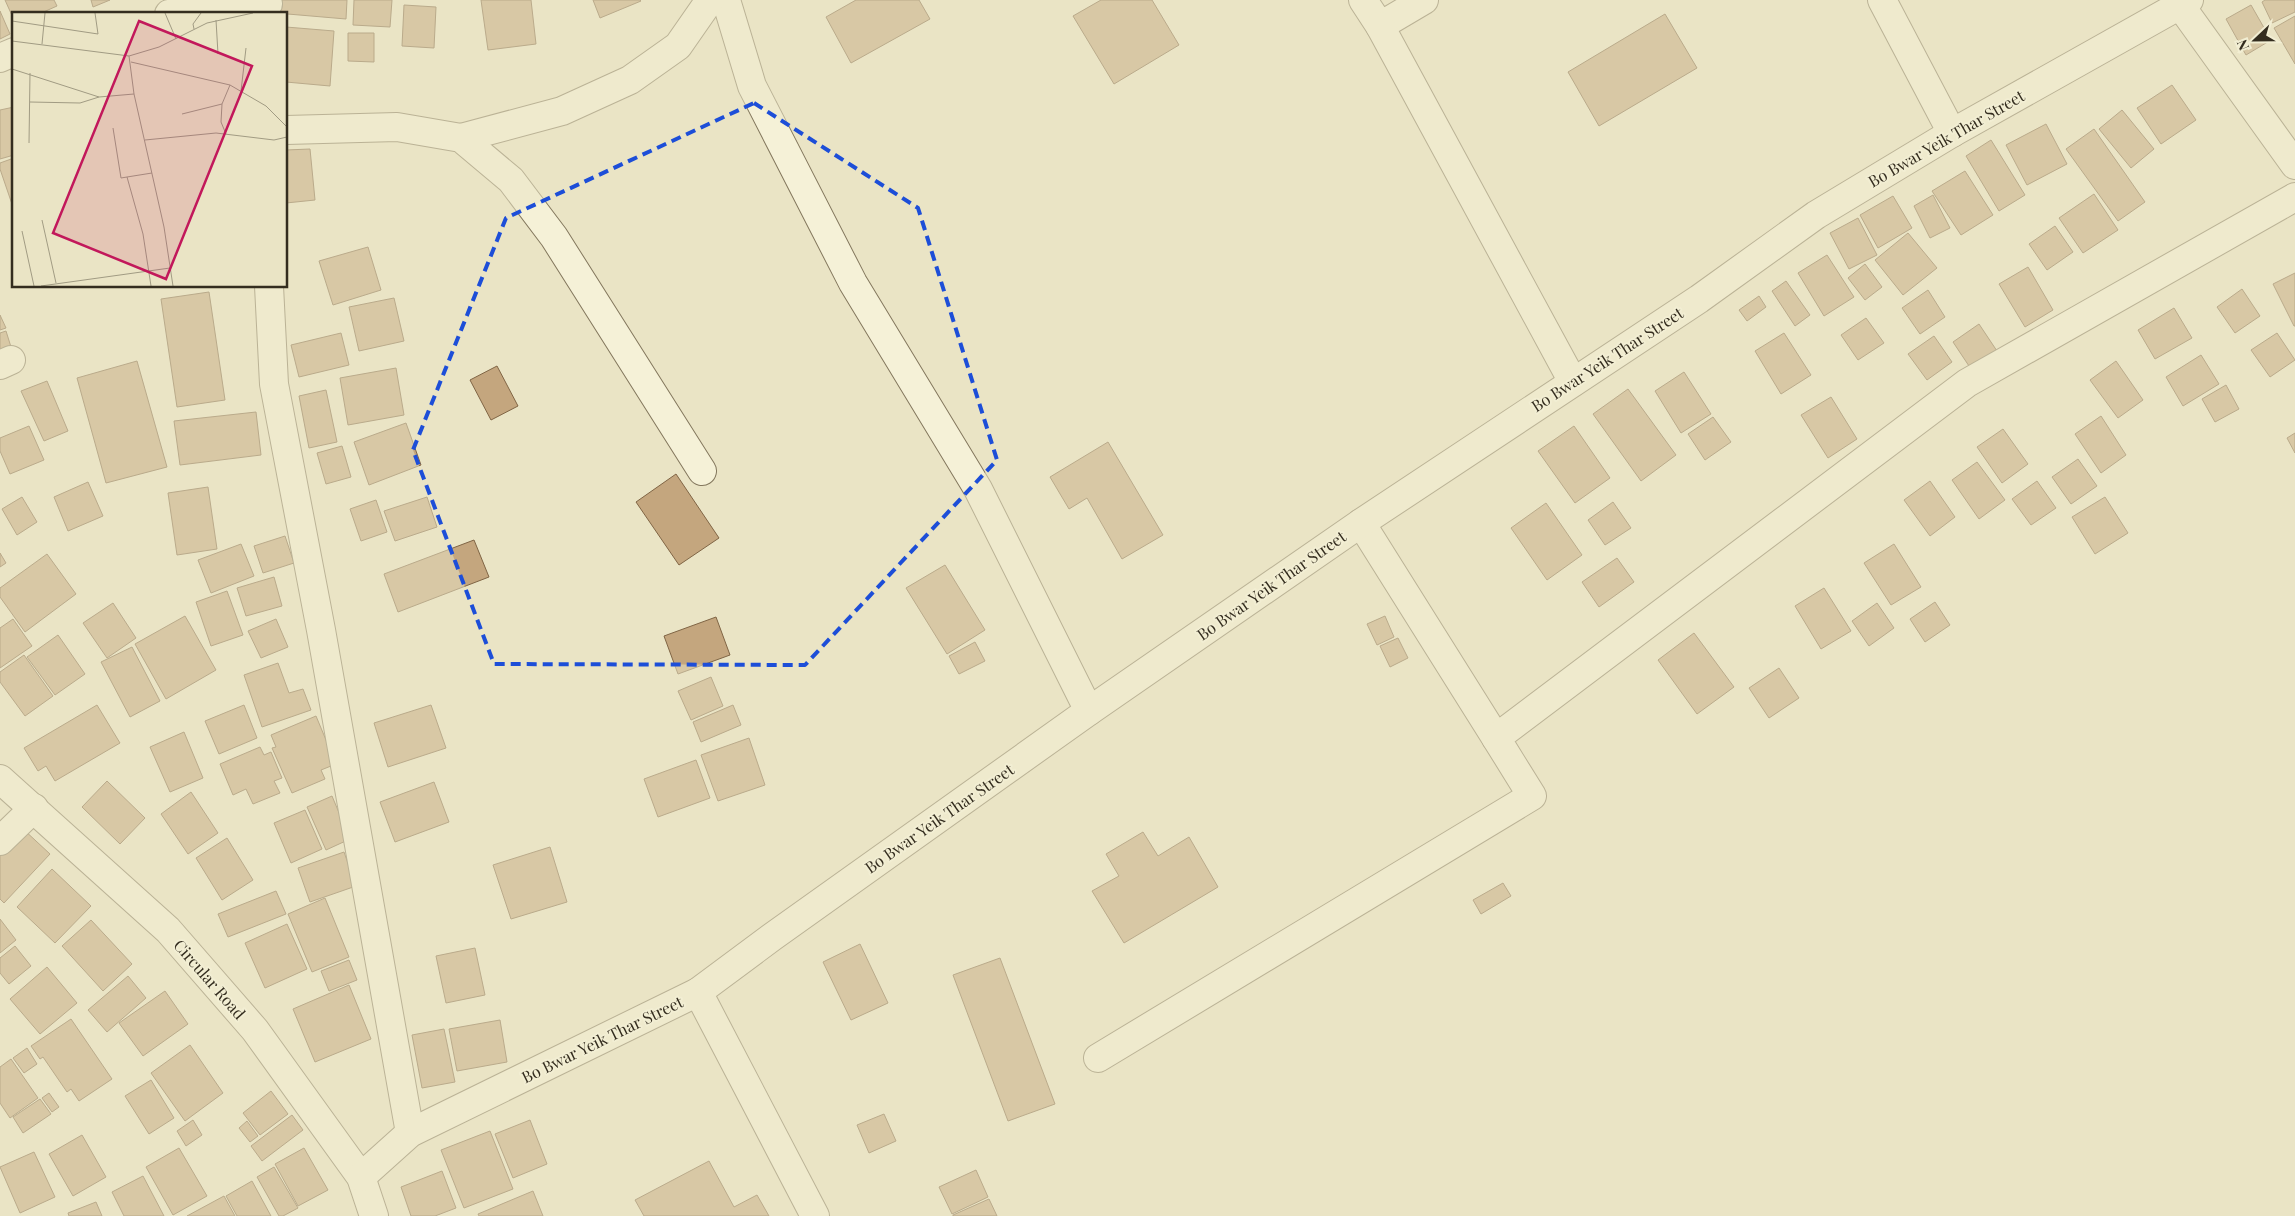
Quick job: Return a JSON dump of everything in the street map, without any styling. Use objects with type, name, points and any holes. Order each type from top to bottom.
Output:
[{"type":"street","points":[[288,130],[398,127],[461,138],[562,111],[630,80],[678,46],[710,0]]},
{"type":"street","points":[[726,0],[752,86],[853,283],[978,489],[1089,711]]},
{"type":"street","points":[[1363,0],[1380,26],[1572,382]]},
{"type":"street","points":[[1380,26],[1424,0]]},
{"type":"street","points":[[1882,0],[1952,133]]},
{"type":"street","points":[[2185,3],[2295,165]]},
{"type":"street","name":"Bo Bwar Yeik Thar Street","points":[[361,1177],[410,1132],[698,992],[1089,711],[1361,523],[1698,299],[1816,215],[1952,133],[2185,3]]},
{"type":"street","points":[[194,12],[268,6]]},
{"type":"street","points":[[0,58],[12,53]]},
{"type":"street","points":[[461,138],[511,180],[554,237],[702,471]]},
{"type":"street","points":[[1496,738],[1967,383],[2295,197]]},
{"type":"street","points":[[268,288],[274,384],[323,640],[410,1132]]},
{"type":"street","points":[[1098,1058],[1532,796],[1361,523]]},
{"type":"street","name":"Circular Road","points":[[0,779],[168,930],[255,1030],[361,1177],[374,1216]]},
{"type":"street","points":[[0,841],[34,808]]},
{"type":"street","points":[[698,992],[815,1216]]},
{"type":"highlighted area","points":[[754,103],[918,208],[997,460],[805,665],[494,664],[413,450],[506,218]]},
{"type":"building","points":[[5,0],[54,0],[57,6],[44,12],[12,12],[12,16]]},
{"type":"building","points":[[91,0],[110,0],[93,7]]},
{"type":"building","points":[[277,0],[347,0],[346,19],[276,12]]},
{"type":"building","points":[[354,0],[392,0],[390,27],[353,25]]},
{"type":"building","points":[[481,0],[531,0],[536,44],[488,50]]},
{"type":"building","points":[[593,0],[640,0],[641,1],[600,18]]},
{"type":"building","points":[[856,0],[919,0],[930,19],[851,63],[826,17]]},
{"type":"building","points":[[1101,0],[1152,0],[1179,45],[1114,84],[1073,16]]},
{"type":"building","points":[[2265,0],[2295,0],[2295,12],[2272,23],[2262,2]]},
{"type":"building","points":[[404,5],[436,7],[434,48],[402,46]]},
{"type":"building","points":[[2251,5],[2271,40],[2246,55],[2226,19]]},
{"type":"building","points":[[0,11],[10,34],[0,39]]},
{"type":"building","points":[[1665,14],[1697,68],[1599,126],[1568,72]]},
{"type":"building","points":[[2295,16],[2295,64],[2274,28]]},
{"type":"building","points":[[288,27],[334,31],[330,86],[288,82]]},
{"type":"building","points":[[348,33],[374,33],[374,62],[348,61]]},
{"type":"building","points":[[2172,85],[2196,120],[2161,144],[2137,108]]},
{"type":"building","points":[[12,107],[12,156],[0,159],[0,110]]},
{"type":"building","points":[[2122,110],[2154,149],[2131,168],[2099,129]]},
{"type":"building","points":[[2046,124],[2067,164],[2027,185],[2006,145]]},
{"type":"building","points":[[2094,129],[2145,202],[2118,221],[2066,149]]},
{"type":"building","points":[[1991,140],[2025,195],[1999,211],[1966,156]]},
{"type":"building","points":[[310,149],[315,200],[288,203],[288,150]]},
{"type":"building","points":[[12,159],[12,204],[0,169],[0,163]]},
{"type":"building","points":[[1965,171],[1993,215],[1961,235],[1932,191]]},
{"type":"building","points":[[2094,194],[2118,230],[2083,253],[2059,218]]},
{"type":"building","points":[[1933,195],[1950,228],[1930,238],[1914,206]]},
{"type":"building","points":[[1893,196],[1912,228],[1878,248],[1860,215]]},
{"type":"building","points":[[1858,218],[1877,255],[1849,269],[1830,233]]},
{"type":"building","points":[[2055,226],[2073,252],[2047,270],[2029,244]]},
{"type":"building","points":[[1908,233],[1937,268],[1903,295],[1875,260]]},
{"type":"building","points":[[368,247],[381,290],[333,305],[319,261]]},
{"type":"building","points":[[1827,255],[1854,297],[1824,316],[1798,273]]},
{"type":"building","points":[[1865,264],[1882,287],[1865,300],[1848,278]]},
{"type":"building","points":[[2028,267],[2053,310],[2025,327],[1999,284]]},
{"type":"building","points":[[2295,273],[2295,326],[2294,326],[2273,284]]},
{"type":"building","points":[[1786,281],[1810,315],[1795,326],[1772,291]]},
{"type":"building","points":[[2242,289],[2260,316],[2235,333],[2217,307]]},
{"type":"building","points":[[1928,290],[1945,317],[1920,334],[1902,308]]},
{"type":"building","points":[[209,292],[225,400],[177,407],[161,299]]},
{"type":"building","points":[[1759,296],[1766,307],[1747,321],[1739,310]]},
{"type":"building","points":[[394,298],[404,341],[359,351],[349,307]]},
{"type":"building","points":[[2174,308],[2192,338],[2155,359],[2138,330]]},
{"type":"building","points":[[0,315],[6,328],[0,330]]},
{"type":"building","points":[[1866,318],[1884,343],[1858,360],[1841,335]]},
{"type":"building","points":[[1979,324],[1997,351],[1971,369],[1953,342]]},
{"type":"building","points":[[6,331],[11,347],[0,351],[0,333]]},
{"type":"building","points":[[341,333],[349,365],[299,377],[291,345]]},
{"type":"building","points":[[1784,333],[1811,375],[1781,394],[1755,351]]},
{"type":"building","points":[[2277,333],[2295,360],[2270,377],[2251,350]]},
{"type":"building","points":[[1934,336],[1952,362],[1927,380],[1908,354]]},
{"type":"building","points":[[2201,355],[2219,384],[2183,406],[2166,377]]},
{"type":"building","points":[[137,361],[167,467],[106,483],[77,378]]},
{"type":"building","points":[[2116,361],[2143,400],[2118,418],[2090,380]]},
{"type":"building","points":[[497,366],[518,406],[491,420],[470,380]]},
{"type":"building","points":[[396,368],[404,415],[348,425],[340,378]]},
{"type":"building","points":[[1684,372],[1711,414],[1681,433],[1655,391]]},
{"type":"building","points":[[47,381],[68,431],[44,441],[21,391]]},
{"type":"building","points":[[2226,385],[2239,409],[2215,422],[2202,399]]},
{"type":"building","points":[[1628,389],[1676,455],[1641,481],[1593,414]]},
{"type":"building","points":[[326,390],[337,442],[309,448],[299,396]]},
{"type":"building","points":[[1831,397],[1857,439],[1828,458],[1801,415]]},
{"type":"building","points":[[256,412],[261,455],[180,465],[174,421]]},
{"type":"building","points":[[2101,416],[2126,455],[2101,473],[2075,434]]},
{"type":"building","points":[[1713,417],[1731,442],[1705,460],[1688,434]]},
{"type":"building","points":[[406,423],[421,465],[369,485],[354,442]]},
{"type":"building","points":[[29,426],[44,460],[10,474],[0,451],[0,438]]},
{"type":"building","points":[[1574,426],[1610,478],[1575,503],[1538,451]]},
{"type":"building","points":[[2003,429],[2028,464],[2002,483],[1977,447]]},
{"type":"building","points":[[2295,433],[2295,453],[2287,438]]},
{"type":"building","points":[[1108,442],[1163,535],[1122,559],[1087,498],[1069,509],[1050,477]]},
{"type":"building","points":[[342,446],[351,477],[326,484],[317,453]]},
{"type":"building","points":[[2078,459],[2097,486],[2071,504],[2052,477]]},
{"type":"building","points":[[1977,462],[2005,500],[1979,519],[1952,480]]},
{"type":"building","points":[[676,474],[719,538],[679,565],[636,502]]},
{"type":"building","points":[[1930,481],[1955,517],[1930,536],[1904,500]]},
{"type":"building","points":[[2037,481],[2056,508],[2031,525],[2012,499]]},
{"type":"building","points":[[88,482],[103,516],[68,531],[54,497]]},
{"type":"building","points":[[208,487],[217,549],[177,555],[168,493]]},
{"type":"building","points":[[22,497],[37,522],[17,535],[2,509]]},
{"type":"building","points":[[427,497],[437,527],[395,541],[384,511]]},
{"type":"building","points":[[2105,497],[2128,533],[2095,554],[2072,517]]},
{"type":"building","points":[[376,500],[387,532],[361,541],[350,509]]},
{"type":"building","points":[[1613,502],[1631,528],[1605,545],[1588,520]]},
{"type":"building","points":[[1546,503],[1582,555],[1547,580],[1511,528]]},
{"type":"building","points":[[285,536],[294,563],[263,573],[254,546]]},
{"type":"building","points":[[474,540],[489,577],[398,612],[384,574]]},
{"type":"building","points":[[241,544],[254,576],[211,593],[198,560]]},
{"type":"building","points":[[1894,544],[1921,587],[1891,605],[1864,563]]},
{"type":"building","points":[[0,553],[6,563],[0,567]]},
{"type":"building","points":[[47,554],[76,594],[25,632],[0,597],[0,588]]},
{"type":"building","points":[[1617,558],[1634,582],[1599,607],[1582,582]]},
{"type":"building","points":[[945,565],[985,630],[947,654],[906,588]]},
{"type":"building","points":[[274,577],[282,606],[246,616],[237,588]]},
{"type":"building","points":[[1824,588],[1851,631],[1821,649],[1795,606]]},
{"type":"building","points":[[227,591],[243,635],[211,646],[196,602]]},
{"type":"building","points":[[1935,602],[1950,625],[1925,642],[1910,619]]},
{"type":"building","points":[[113,603],[136,638],[107,658],[83,623]]},
{"type":"building","points":[[1877,603],[1894,628],[1869,646],[1852,621]]},
{"type":"building","points":[[185,616],[216,670],[166,699],[135,644]]},
{"type":"building","points":[[1385,616],[1394,637],[1377,645],[1367,624]]},
{"type":"building","points":[[716,617],[730,655],[678,674],[664,636]]},
{"type":"building","points":[[13,619],[32,646],[0,668],[0,628]]},
{"type":"building","points":[[276,619],[288,647],[261,658],[248,631]]},
{"type":"building","points":[[1694,633],[1734,687],[1697,714],[1658,660]]},
{"type":"building","points":[[58,635],[85,674],[55,695],[27,657]]},
{"type":"building","points":[[1398,638],[1408,658],[1390,667],[1380,646]]},
{"type":"building","points":[[975,642],[985,661],[959,674],[949,656]]},
{"type":"building","points":[[132,647],[160,701],[130,717],[101,662]]},
{"type":"building","points":[[24,655],[53,696],[25,716],[0,682],[0,672]]},
{"type":"building","points":[[278,663],[289,693],[303,689],[311,710],[262,727],[244,675]]},
{"type":"building","points":[[1779,668],[1799,698],[1769,718],[1749,688]]},
{"type":"building","points":[[711,677],[723,706],[691,720],[678,691]]},
{"type":"building","points":[[97,705],[120,743],[55,781],[46,766],[38,771],[24,748]]},
{"type":"building","points":[[244,705],[257,738],[219,754],[205,721]]},
{"type":"building","points":[[431,705],[446,748],[388,767],[374,723]]},
{"type":"building","points":[[733,705],[741,725],[701,742],[693,722]]},
{"type":"building","points":[[316,716],[336,764],[321,770],[325,779],[292,793],[272,748],[276,747],[271,735]]},
{"type":"building","points":[[184,732],[203,778],[170,792],[150,747]]},
{"type":"building","points":[[749,738],[765,785],[718,801],[701,755]]},
{"type":"building","points":[[260,747],[264,755],[271,752],[282,778],[274,781],[280,793],[253,804],[246,789],[233,795],[220,764]]},
{"type":"building","points":[[696,760],[710,798],[658,817],[644,779]]},
{"type":"building","points":[[107,781],[145,818],[120,844],[82,807]]},
{"type":"building","points":[[434,782],[449,822],[395,842],[380,802]]},
{"type":"building","points":[[191,792],[218,833],[188,854],[161,814]]},
{"type":"building","points":[[332,796],[350,839],[326,850],[307,807]]},
{"type":"building","points":[[305,810],[322,849],[291,863],[274,823]]},
{"type":"building","points":[[22,828],[50,854],[4,903],[0,899],[0,852]]},
{"type":"building","points":[[1143,832],[1158,856],[1189,837],[1218,887],[1124,943],[1092,891],[1119,876],[1106,854]]},
{"type":"building","points":[[227,838],[253,880],[222,900],[196,858]]},
{"type":"building","points":[[550,847],[567,902],[511,919],[493,865]]},
{"type":"building","points":[[344,852],[356,886],[310,902],[298,868]]},
{"type":"building","points":[[52,869],[91,906],[55,943],[17,907]]},
{"type":"building","points":[[1503,883],[1511,896],[1481,914],[1473,900]]},
{"type":"building","points":[[276,891],[286,914],[228,937],[218,914]]},
{"type":"building","points":[[325,898],[349,957],[312,972],[288,914]]},
{"type":"building","points":[[0,919],[16,940],[0,953]]},
{"type":"building","points":[[91,920],[132,964],[103,991],[62,946]]},
{"type":"building","points":[[287,924],[307,969],[265,988],[245,943]]},
{"type":"building","points":[[860,944],[888,1003],[851,1020],[823,962]]},
{"type":"building","points":[[15,946],[31,966],[9,984],[0,973],[0,958]]},
{"type":"building","points":[[475,948],[485,995],[446,1003],[436,956]]},
{"type":"building","points":[[1000,958],[1055,1104],[1008,1121],[953,975]]},
{"type":"building","points":[[349,960],[357,980],[329,991],[321,971]]},
{"type":"building","points":[[47,967],[77,1003],[40,1034],[10,999]]},
{"type":"building","points":[[128,976],[146,998],[107,1032],[88,1010]]},
{"type":"building","points":[[349,985],[371,1039],[315,1062],[293,1009]]},
{"type":"building","points":[[165,991],[188,1024],[143,1056],[119,1023]]},
{"type":"building","points":[[71,1019],[112,1079],[79,1101],[71,1089],[67,1092],[43,1057],[40,1059],[31,1046]]},
{"type":"building","points":[[500,1020],[507,1062],[457,1071],[449,1029]]},
{"type":"building","points":[[444,1029],[455,1082],[422,1088],[412,1035]]},
{"type":"building","points":[[190,1045],[223,1093],[185,1121],[151,1073]]},
{"type":"building","points":[[27,1048],[37,1064],[24,1073],[13,1058]]},
{"type":"building","points":[[11,1059],[38,1098],[10,1118],[0,1103],[0,1067]]},
{"type":"building","points":[[151,1080],[174,1118],[149,1134],[125,1096]]},
{"type":"building","points":[[271,1091],[288,1114],[260,1135],[243,1113]]},
{"type":"building","points":[[49,1093],[59,1107],[52,1112],[42,1098]]},
{"type":"building","points":[[40,1099],[51,1114],[23,1133],[13,1117]]},
{"type":"building","points":[[884,1114],[896,1141],[869,1153],[857,1125]]},
{"type":"building","points":[[292,1115],[303,1130],[262,1161],[251,1146]]},
{"type":"building","points":[[193,1120],[202,1135],[186,1146],[177,1131]]},
{"type":"building","points":[[530,1120],[547,1164],[513,1178],[495,1134]]},
{"type":"building","points":[[247,1121],[258,1136],[250,1142],[239,1128]]},
{"type":"building","points":[[490,1131],[513,1189],[464,1208],[441,1150]]},
{"type":"building","points":[[82,1135],[106,1177],[73,1196],[49,1154]]},
{"type":"building","points":[[179,1148],[207,1196],[173,1215],[146,1167]]},
{"type":"building","points":[[304,1148],[328,1190],[298,1206],[275,1164]]},
{"type":"building","points":[[34,1152],[55,1197],[20,1213],[0,1167]]},
{"type":"building","points":[[709,1161],[734,1207],[757,1195],[769,1216],[644,1216],[635,1200]]},
{"type":"building","points":[[274,1167],[298,1208],[283,1216],[279,1216],[257,1177]]},
{"type":"building","points":[[976,1170],[988,1197],[952,1214],[939,1187]]},
{"type":"building","points":[[442,1171],[456,1208],[435,1216],[411,1216],[401,1187]]},
{"type":"building","points":[[143,1176],[164,1216],[124,1216],[112,1192]]},
{"type":"building","points":[[252,1181],[271,1216],[237,1216],[226,1196]]},
{"type":"building","points":[[533,1191],[543,1216],[479,1216],[478,1214]]},
{"type":"building","points":[[224,1196],[235,1216],[187,1216]]},
{"type":"building","points":[[989,1199],[997,1216],[953,1216],[953,1215]]},
{"type":"building","points":[[96,1202],[102,1216],[69,1216],[68,1213]]}]
